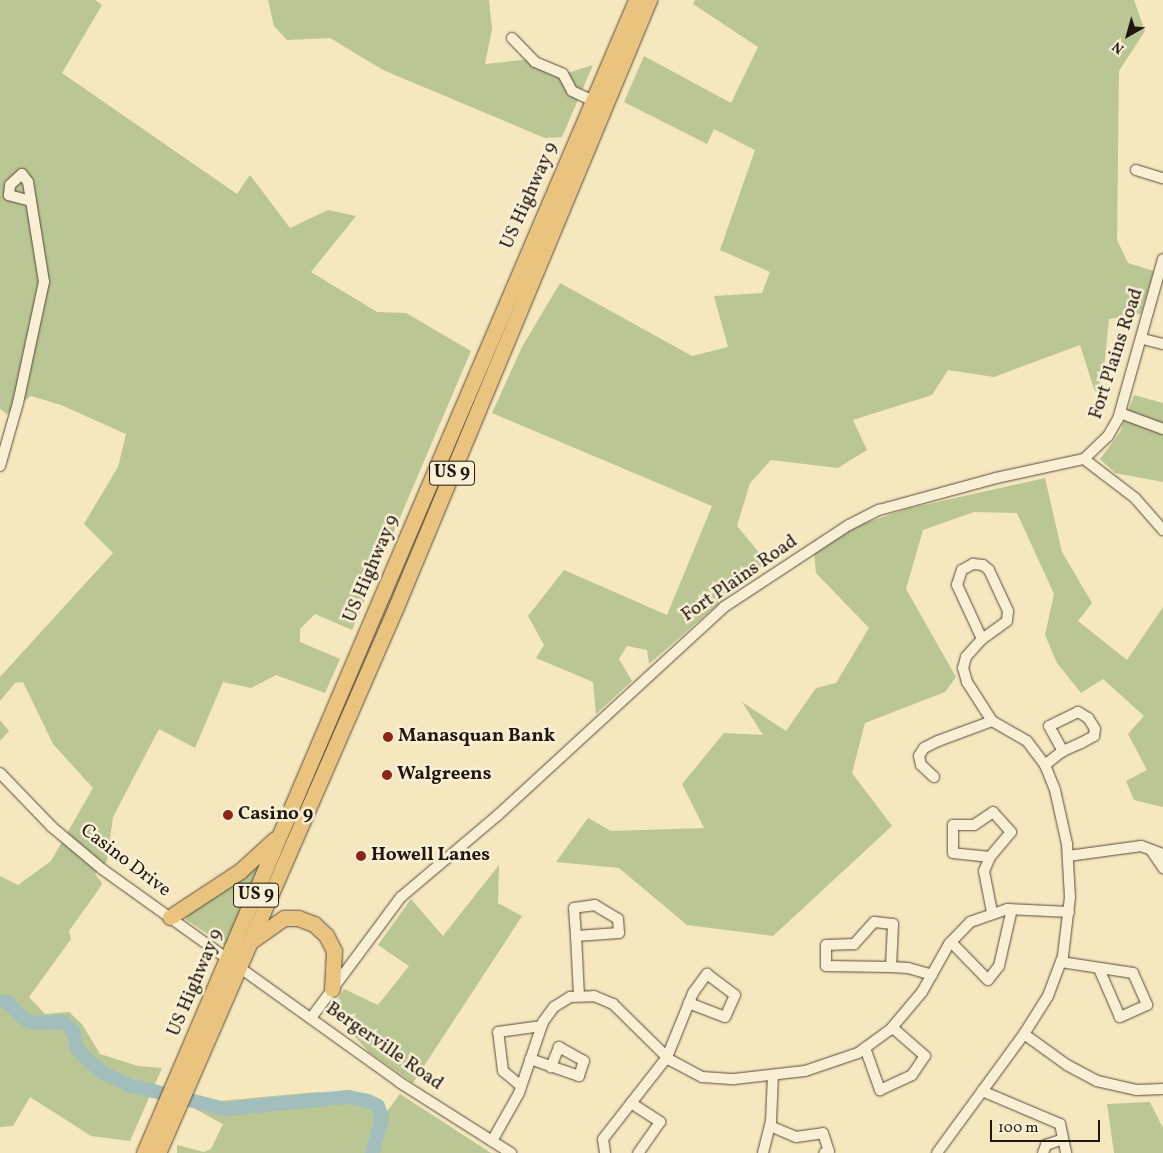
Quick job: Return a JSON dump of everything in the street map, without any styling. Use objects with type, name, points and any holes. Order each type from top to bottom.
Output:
[{"type":"highway","name":"US Highway 9","points":[[144,1153],[162,1128],[234,963],[283,830],[591,100],[636,0]]},
{"type":"highway","name":"US Highway 9","points":[[234,963],[248,944],[406,583],[649,0]]},
{"type":"highway","points":[[170,917],[240,871],[283,830]]},
{"type":"highway","points":[[248,944],[284,918],[298,918],[314,924],[326,935],[334,952],[332,989]]},
{"type":"highway","name":"US Highway 9","points":[[158,1153],[162,1128]]},
{"type":"street","points":[[512,38],[535,62],[563,74],[572,91],[591,100]]},
{"type":"street","points":[[1136,170],[1163,178]]},
{"type":"street","points":[[0,466],[18,403],[44,282],[31,201]]},
{"type":"street","name":"Fort Plains Road","points":[[311,1018],[401,897],[505,809],[679,645],[739,596],[849,525],[879,510],[944,491],[1084,459],[1108,436],[1120,414],[1143,339],[1163,259]]},
{"type":"street","points":[[1143,339],[1163,344]]},
{"type":"street","points":[[1120,414],[1163,429]]},
{"type":"street","points":[[1084,459],[1135,498],[1163,530]]},
{"type":"street","points":[[937,1153],[1024,1034],[1048,996],[1061,962],[1069,912],[1068,856],[1060,806],[1045,764],[1027,741],[992,721],[968,682],[963,668],[966,657],[982,639],[1007,621],[1008,611],[989,570],[983,565],[973,564],[962,570],[957,585],[982,639]]},
{"type":"street","points":[[1045,764],[1063,751],[1094,736],[1094,729],[1088,718],[1078,712],[1049,726],[1063,751]]},
{"type":"street","points":[[934,777],[921,765],[919,756],[924,748],[992,721]]},
{"type":"street","name":"Casino Drive","points":[[0,773],[52,827],[102,869],[234,963]]},
{"type":"street","points":[[990,857],[953,853],[954,825],[974,825],[993,812],[1011,832],[990,857],[984,871],[992,912]]},
{"type":"street","points":[[1068,856],[1141,846],[1163,854]]},
{"type":"street","points":[[1151,850],[1163,868]]},
{"type":"street","points":[[576,936],[619,934],[618,919],[595,905],[574,908],[579,995]]},
{"type":"street","points":[[492,1141],[522,1082],[542,1026],[554,1007],[579,995],[594,996],[613,1004],[666,1057],[693,1074],[713,1079],[773,1075],[823,1067],[865,1048],[892,1028],[913,1005],[950,942],[970,922],[992,912],[1012,909],[1069,912]]},
{"type":"street","points":[[950,942],[988,980],[999,966],[1012,909]]},
{"type":"street","points":[[892,968],[893,924],[874,922],[854,944],[826,945],[826,966],[892,968],[908,968],[932,974]]},
{"type":"street","points":[[1061,962],[1133,973],[1147,1005],[1120,1017],[1098,969]]},
{"type":"street","name":"Bergerville Road","points":[[234,963],[399,1082],[511,1153]]},
{"type":"street","points":[[605,1153],[603,1139],[666,1057],[689,1003],[707,974],[735,994],[725,1017],[689,1003]]},
{"type":"street","points":[[522,1082],[503,1071],[498,1032],[542,1026]]},
{"type":"street","points":[[865,1048],[880,1090],[912,1075],[925,1056],[892,1028]]},
{"type":"street","points":[[1024,1034],[1067,1065],[1098,1081],[1137,1090],[1163,1089]]},
{"type":"street","points":[[530,1059],[551,1067]]},
{"type":"street","points":[[763,1153],[770,1126],[773,1075]]},
{"type":"street","points":[[982,1092],[1060,1124],[1066,1153]]},
{"type":"street","points":[[631,1103],[660,1122],[638,1153]]},
{"type":"street","points":[[770,1126],[796,1137],[823,1132],[829,1151],[824,1153]]},
{"type":"street","points":[[1043,1153],[1046,1145],[1063,1139]]},
{"type":"green space","points":[[0,0],[95,0],[102,5],[62,73],[237,194],[250,175],[290,228],[328,210],[356,216],[311,272],[377,312],[406,313],[471,351],[352,630],[315,614],[300,629],[300,642],[340,659],[325,693],[276,675],[251,688],[223,682],[195,748],[159,729],[113,817],[107,861],[95,874],[102,883],[69,931],[71,939],[29,997],[45,1014],[69,1012],[82,1024],[100,1054],[138,1066],[162,1068],[130,1141],[91,1136],[30,1097],[13,1126],[0,1127],[0,876],[18,885],[51,861],[93,788],[53,744],[23,682],[15,683],[0,701],[0,677],[113,553],[84,524],[118,467],[126,434],[61,405],[31,396],[7,414],[0,409]]},
{"type":"green space","points":[[268,0],[489,0],[492,29],[485,64],[533,59],[564,74],[593,65],[562,137],[545,138],[383,70],[330,38],[287,40],[274,26]]},
{"type":"green space","points":[[695,0],[1134,0],[1145,31],[1119,71],[1117,240],[1128,263],[1154,271],[1141,314],[1109,319],[1100,408],[1080,345],[994,377],[948,370],[932,395],[853,420],[867,450],[838,468],[771,460],[750,483],[737,526],[767,562],[649,664],[647,650],[627,646],[619,659],[632,681],[596,714],[593,682],[536,658],[544,645],[528,616],[564,570],[667,615],[712,506],[492,413],[522,347],[560,283],[692,356],[728,347],[714,296],[762,293],[770,272],[720,250],[755,150],[714,129],[707,144],[624,102],[644,56],[731,103],[758,47],[693,4]]},
{"type":"green space","points":[[1134,395],[1163,403],[1163,482],[1115,473],[1100,459],[1120,432]]},
{"type":"green space","points":[[1045,478],[1062,552],[1092,603],[1078,621],[1127,660],[1163,607],[1163,807],[1134,800],[1126,781],[1147,770],[1128,734],[1144,716],[1103,679],[1081,693],[1057,663],[1045,635],[1054,594],[1017,513],[974,512],[923,530],[906,589],[956,677],[945,692],[865,723],[852,773],[892,826],[773,936],[687,925],[619,868],[556,862],[588,818],[611,831],[704,828],[682,784],[724,733],[763,735],[742,702],[786,731],[816,688],[836,683],[869,628],[816,573],[813,541],[906,509]]},
{"type":"green space","points":[[0,720],[9,731],[0,741]]},
{"type":"green space","points":[[259,865],[231,934],[226,936],[229,937],[225,945],[186,920],[187,915]]},
{"type":"green space","points":[[499,865],[498,903],[522,916],[413,1083],[369,1052],[331,1011],[344,989],[378,1005],[409,966],[378,945],[411,899],[443,936]]},
{"type":"green space","points":[[318,1092],[388,1110],[400,1094],[491,1153],[177,1153],[177,1145],[204,1152],[211,1149],[223,1124],[195,1109],[200,1095],[208,1102]]},
{"type":"green space","points":[[1150,1102],[1163,1128],[1163,1153],[1114,1153],[1107,1104]]},
{"type":"waterway","points":[[0,1002],[7,1002],[25,1020],[35,1023],[64,1022],[73,1031],[77,1048],[84,1056],[101,1072],[129,1085],[225,1109],[348,1097],[368,1101],[378,1106],[382,1119],[372,1153]]},
{"type":"place","name":"Manasquan Bank","points":[[388,737]]},
{"type":"place","name":"Walgreens","points":[[387,775]]},
{"type":"place","name":"Casino 9","points":[[228,815]]},
{"type":"place","name":"Howell Lanes","points":[[361,856]]}]
